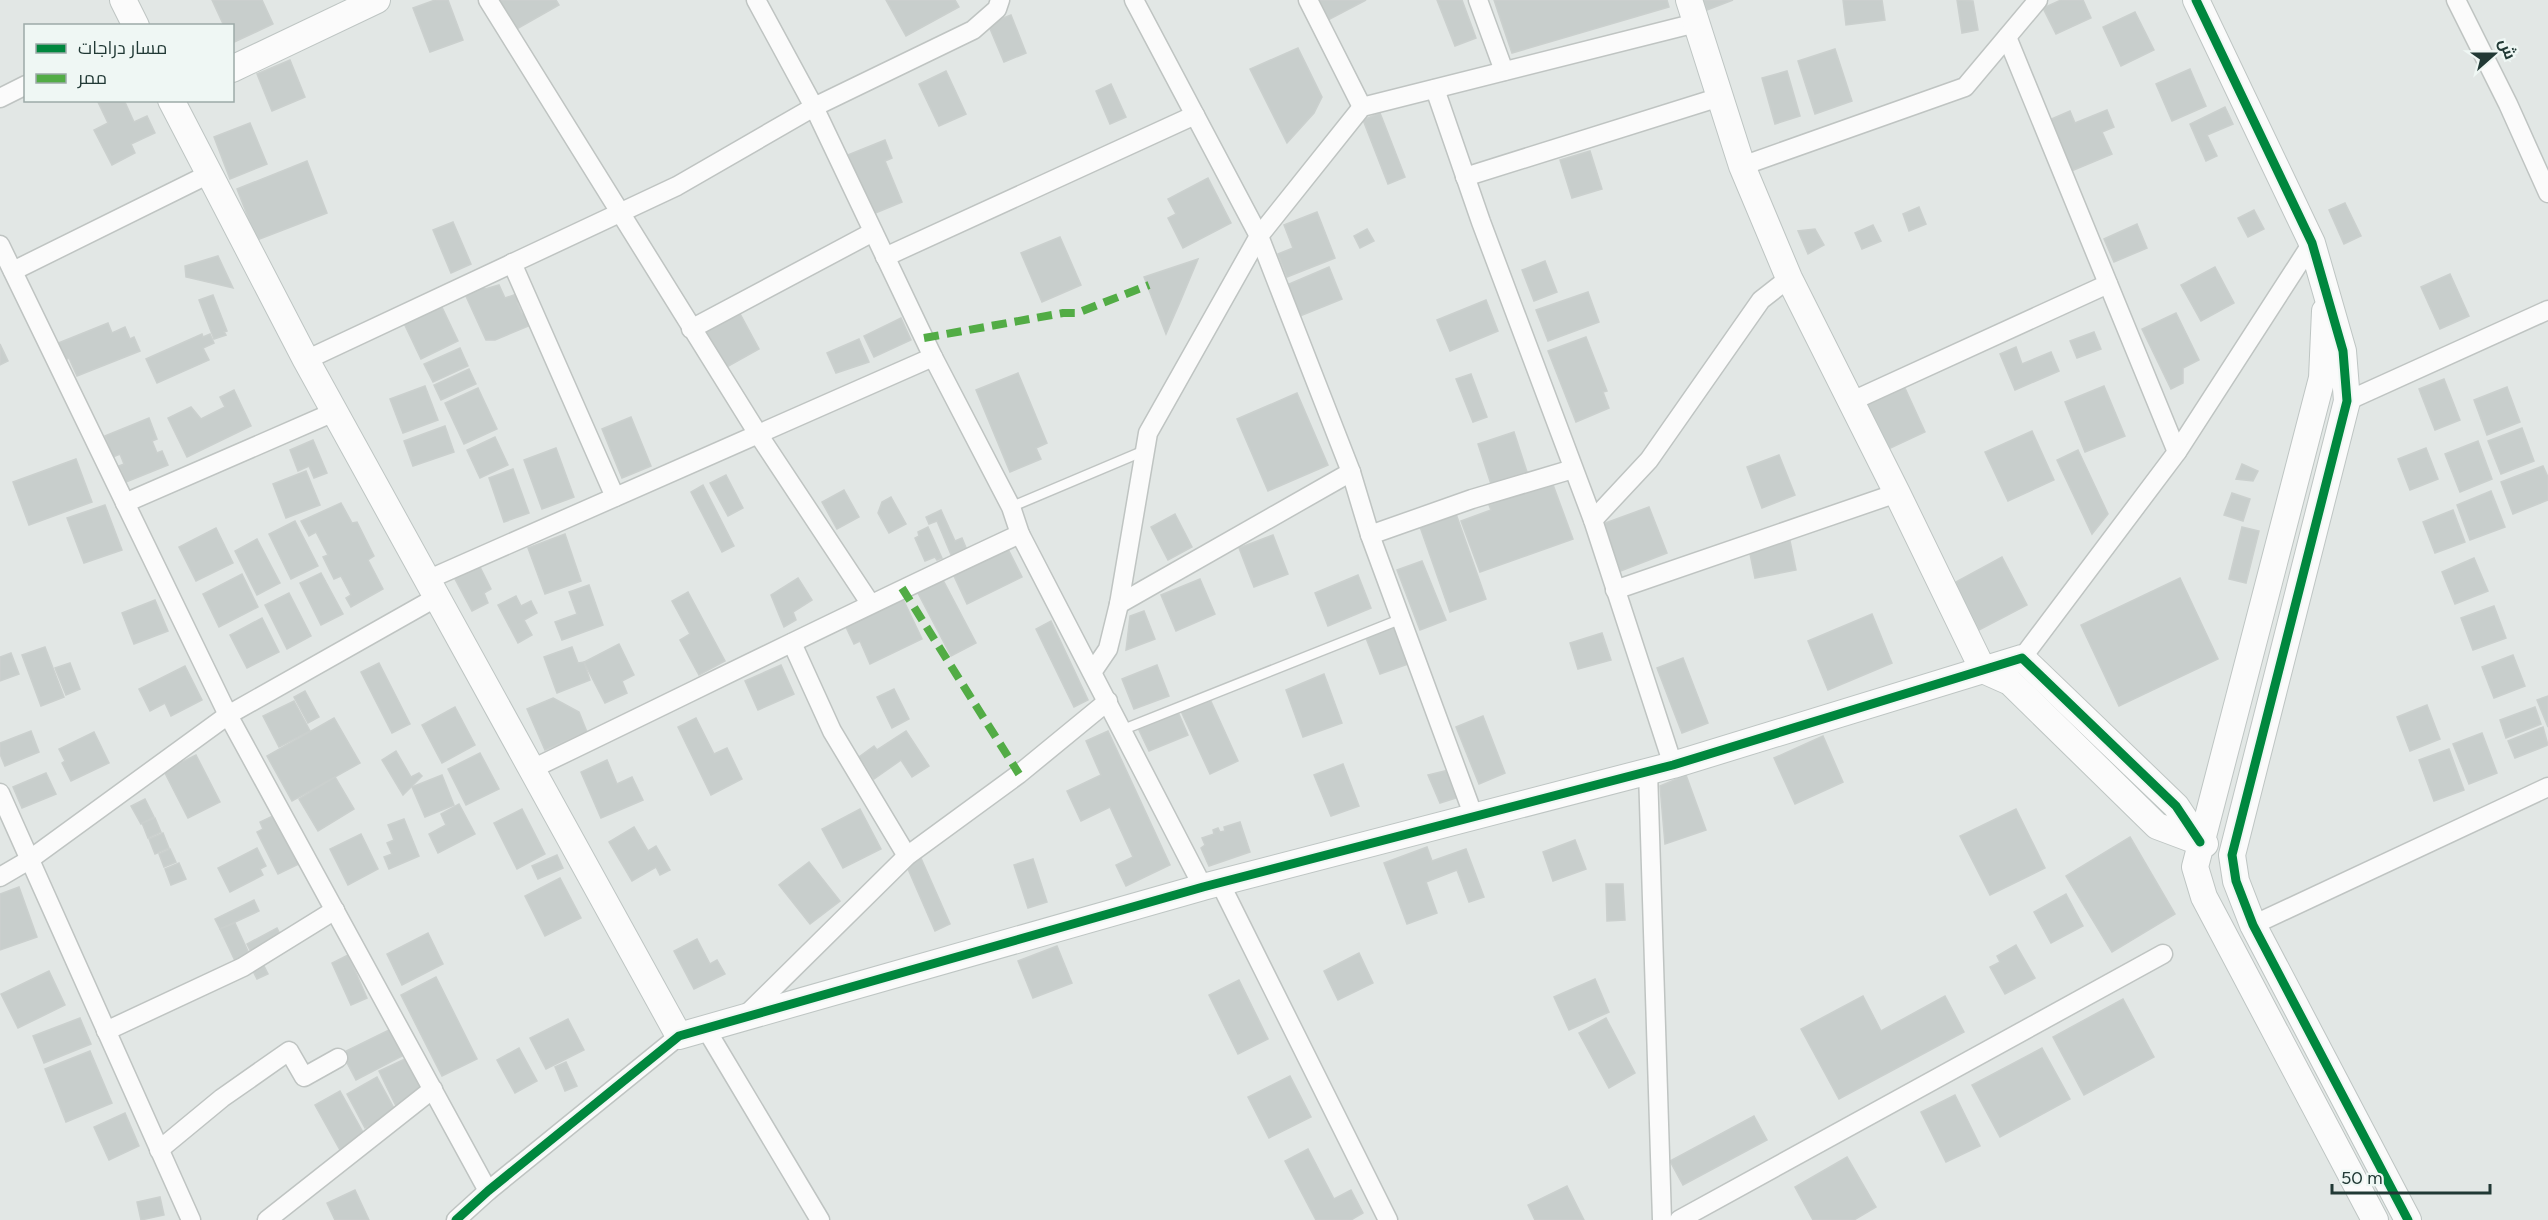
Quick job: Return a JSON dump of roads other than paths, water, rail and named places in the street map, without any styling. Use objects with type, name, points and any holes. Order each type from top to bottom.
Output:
[{"type":"street","points":[[123,0],[135,24]]},
{"type":"street","points":[[234,68],[377,0]]},
{"type":"street","points":[[488,0],[691,329],[870,603]]},
{"type":"street","points":[[756,0],[814,107],[933,357],[1011,507],[1020,534],[1122,730],[1211,885],[1388,1220]]},
{"type":"street","points":[[306,360],[677,186],[814,107],[973,30],[997,9],[1000,0]]},
{"type":"street","points":[[1134,0],[1258,236],[1351,472],[1370,535],[1474,816]]},
{"type":"street","points":[[1308,0],[1362,107]]},
{"type":"street","points":[[1478,0],[1504,71]]},
{"type":"street","points":[[1742,166],[1965,87],[2038,0]]},
{"type":"street","points":[[2196,0],[2312,243],[2343,351],[2347,401],[2232,855],[2236,881],[2253,925],[2408,1220]]},
{"type":"street","points":[[2456,0],[2508,104],[2548,193]]},
{"type":"street","points":[[1093,671],[1108,649],[1119,604],[1148,433],[1258,236],[1362,107],[1504,71],[1693,11],[1742,166],[1789,279],[1983,670],[2010,682],[2157,826],[2232,855]]},
{"type":"street","points":[[2007,37],[2177,452]]},
{"type":"street","points":[[0,98],[24,87]]},
{"type":"street","points":[[1435,89],[1465,177],[1593,520],[1673,765]]},
{"type":"street","points":[[1465,177],[1720,97]]},
{"type":"street","points":[[172,102],[334,412],[679,1036]]},
{"type":"street","points":[[885,257],[1195,115]]},
{"type":"street","points":[[13,271],[209,174]]},
{"type":"street","points":[[691,329],[873,232]]},
{"type":"street","points":[[456,1220],[488,1191],[679,1036],[1211,885],[1673,765],[2022,658],[2177,452],[2312,243]]},
{"type":"street","points":[[0,245],[228,715],[488,1191]]},
{"type":"street","points":[[513,263],[615,497]]},
{"type":"street","points":[[1593,520],[1649,460],[1761,300],[1789,279]]},
{"type":"street","points":[[1850,402],[2108,284]]},
{"type":"street","points":[[2326,290],[2322,378],[2195,867],[2204,897],[2375,1220]]},
{"type":"street","points":[[2347,401],[2548,310]]},
{"type":"street","points":[[0,877],[29,860],[228,715],[432,588],[615,497],[933,357]]},
{"type":"street","points":[[125,503],[334,412]]},
{"type":"street","points":[[1370,535],[1472,499],[1573,469]]},
{"type":"street","points":[[1119,604],[1351,472]]},
{"type":"street","points":[[1616,590],[1897,493]]},
{"type":"street","points":[[531,769],[870,603],[1020,534]]},
{"type":"street","points":[[792,643],[832,731],[907,856]]},
{"type":"street","points":[[2022,658],[2176,806],[2200,842]]},
{"type":"street","points":[[743,1018],[907,856],[1019,774],[1107,701]]},
{"type":"street","points":[[1648,771],[1662,1220]]},
{"type":"street","points":[[2253,925],[2548,787]]},
{"type":"street","points":[[0,793],[191,1220]]},
{"type":"street","points":[[106,1031],[243,967],[334,910]]},
{"type":"street","points":[[1678,1220],[2163,954]]},
{"type":"street","points":[[706,1029],[820,1220]]},
{"type":"street","points":[[159,1150],[222,1098],[289,1051],[304,1077],[338,1058]]},
{"type":"street","points":[[267,1220],[433,1089]]},
{"type":"lane","points":[[1011,507],[1146,450]]},
{"type":"lane","points":[[1122,730],[1401,619]]}]
